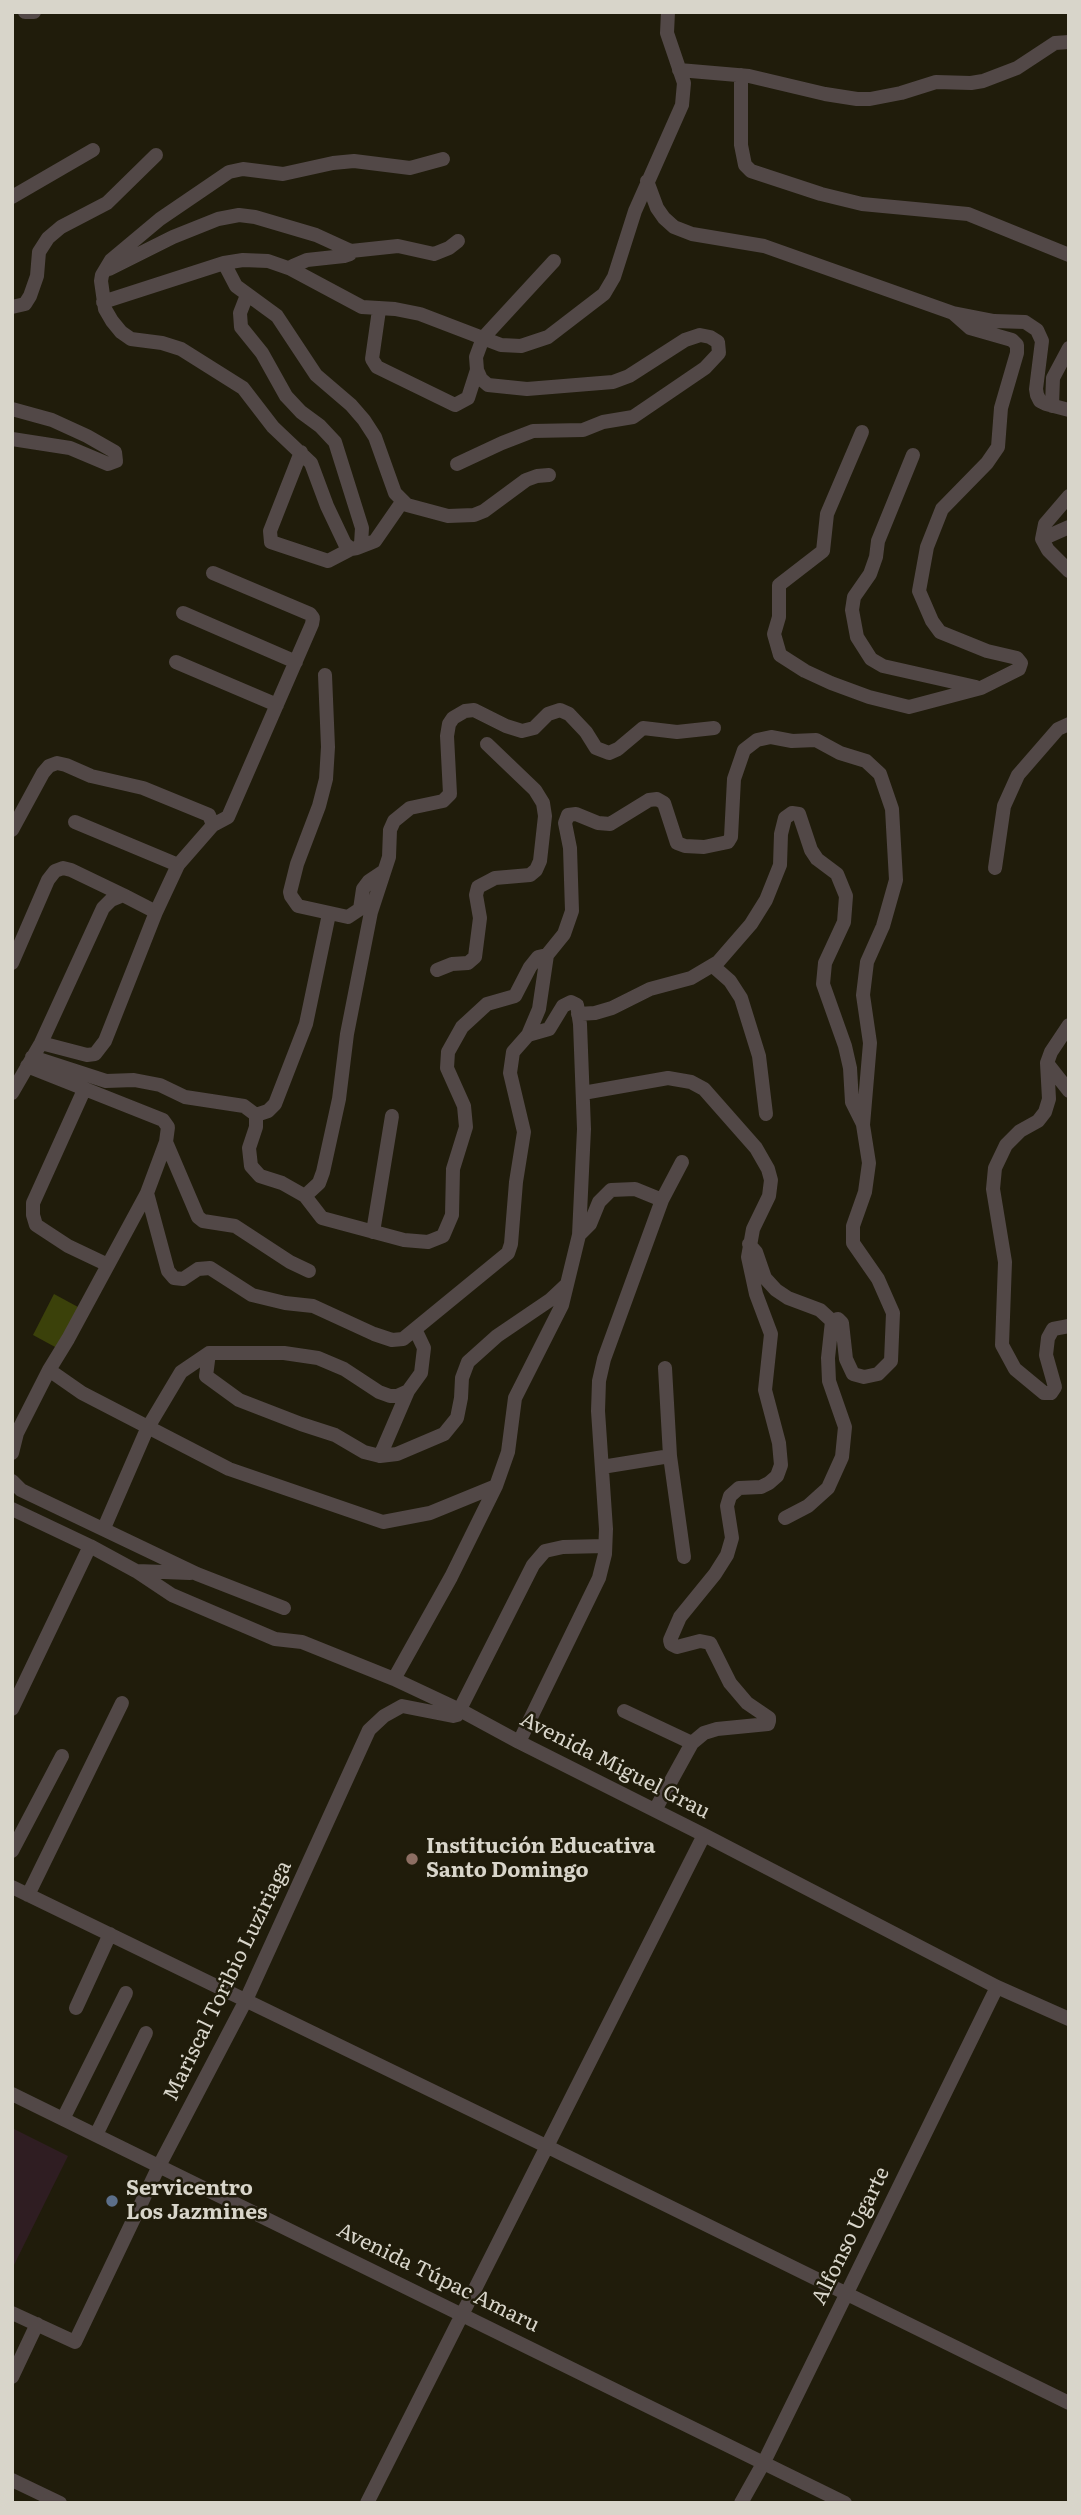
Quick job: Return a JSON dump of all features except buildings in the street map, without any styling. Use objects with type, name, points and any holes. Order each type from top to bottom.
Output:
[{"type":"street","points":[[25,12],[34,12]]},
{"type":"street","points":[[103,302],[224,263],[243,260],[268,261],[291,269],[354,304],[379,310],[396,309],[420,314],[511,346],[539,341],[556,332],[604,294],[614,277],[647,181],[682,105],[684,83],[667,33],[668,12]]},
{"type":"street","points":[[679,70],[741,75],[825,94],[870,99],[936,82],[971,83],[983,80],[1028,62],[1055,43],[1069,42]]},
{"type":"street","points":[[741,75],[741,145],[745,165],[751,171],[862,204],[968,214],[1069,255]]},
{"type":"street","points":[[12,197],[93,150]]},
{"type":"street","points":[[12,307],[25,304],[30,296],[37,276],[39,252],[48,238],[61,227],[107,203],[156,155]]},
{"type":"street","points":[[354,549],[345,544],[327,506],[314,469],[301,453],[273,428],[239,384],[215,372],[181,349],[162,343],[131,339],[112,321],[103,302],[101,281],[111,260],[160,219],[229,172],[243,169],[283,174],[354,161],[410,168],[443,159]]},
{"type":"street","points":[[647,181],[657,208],[674,227],[692,234],[765,246],[953,313],[994,321],[1025,322],[1037,330],[1042,341],[1037,395],[1040,401],[1069,410]]},
{"type":"street","points":[[104,270],[185,232],[232,216],[255,217],[316,235],[351,251],[398,246],[435,254],[458,241]]},
{"type":"street","points":[[291,269],[307,260],[344,256],[351,251]]},
{"type":"street","points":[[457,464],[533,431],[583,430],[603,422],[639,414],[705,368],[717,355],[720,346],[705,335],[685,340],[629,376],[605,384],[506,388],[488,385],[477,370],[476,358],[483,338],[554,261]]},
{"type":"street","points":[[224,263],[236,286],[277,316],[316,375],[364,420],[375,438],[392,487],[402,502],[447,516],[474,515],[484,511],[526,480],[549,475]]},
{"type":"street","points":[[247,295],[240,313],[241,327],[262,353],[286,396],[335,442],[362,528],[361,544],[354,549]]},
{"type":"street","points":[[379,310],[372,359],[377,368],[455,405],[468,398],[477,370]]},
{"type":"street","points":[[862,432],[827,514],[823,551],[779,585],[779,617],[775,634],[780,655],[831,683],[897,706],[921,705],[981,688],[1019,669],[1021,663],[1017,658],[987,651],[940,632],[919,592],[927,547],[942,509],[987,463],[998,447],[1001,408],[1017,353],[1017,345],[1012,340],[970,328],[953,313]]},
{"type":"street","points":[[1052,406],[1053,378],[1069,348]]},
{"type":"street","points":[[12,409],[52,420],[87,436],[115,452],[116,461],[108,464],[70,448],[12,439]]},
{"type":"street","points":[[301,453],[270,531],[271,542],[328,561],[375,541],[402,502]]},
{"type":"street","points":[[913,455],[878,541],[870,574],[854,597],[852,610],[857,636],[871,659],[883,666],[981,688]]},
{"type":"street","points":[[1069,496],[1045,524],[1042,539],[1048,550],[1069,571]]},
{"type":"street","points":[[1042,539],[1069,527]]},
{"type":"street","points":[[41,1044],[87,1055],[95,1054],[105,1041],[156,912],[178,865],[213,825],[228,817],[312,624],[313,618],[310,614],[213,573]]},
{"type":"street","points":[[183,613],[296,662]]},
{"type":"street","points":[[176,662],[277,705]]},
{"type":"street","points":[[325,675],[328,747],[326,779],[290,892],[298,906],[345,918],[355,915],[361,906],[366,885],[385,870]]},
{"type":"street","points":[[305,1196],[319,1183],[323,1172],[339,1099],[347,1034],[371,912],[389,857],[390,830],[394,821],[410,808],[443,801],[450,794],[452,787],[447,755],[451,720],[465,711],[478,711],[506,726],[523,731],[534,728],[548,713],[560,710],[569,714],[586,732],[596,748],[609,753],[618,750],[643,728],[677,732],[714,728]]},
{"type":"street","points":[[995,868],[1004,806],[1018,775],[1058,729],[1069,724]]},
{"type":"street","points":[[545,809],[610,824],[649,800],[657,799],[664,803],[677,843],[704,847],[728,842],[733,829],[734,779],[744,750],[757,740],[771,737],[792,741],[816,740],[839,753],[866,761],[880,774],[892,809],[897,855],[896,880],[883,926],[867,962],[864,984],[863,995],[870,1043],[863,1125],[869,1163],[865,1192],[853,1226],[853,1243],[878,1279],[892,1313],[891,1361],[878,1374],[864,1377],[853,1374],[846,1359],[842,1322],[838,1319],[832,1321]]},
{"type":"street","points":[[437,970],[446,965],[468,963],[475,957],[480,918],[476,895],[478,887],[495,878],[526,876],[536,870],[543,842],[545,809],[536,790],[487,744]]},
{"type":"street","points":[[12,830],[43,773],[49,766],[57,763],[91,776],[143,788],[209,815],[213,825]]},
{"type":"street","points":[[578,1014],[603,1011],[650,989],[691,978],[713,966],[742,935],[766,900],[780,865],[781,834],[785,818],[789,813],[799,814],[811,850],[817,859],[837,874],[846,896],[844,922],[825,963],[823,984],[848,1058],[852,1102],[863,1125]]},
{"type":"street","points":[[147,1193],[168,1271],[174,1278],[183,1279],[198,1269],[210,1268],[252,1295],[313,1306],[392,1340],[403,1339],[508,1253],[524,1132],[510,1073],[513,1052],[528,1035],[539,1009],[547,956],[564,934],[572,911],[570,848],[565,823],[568,815]]},
{"type":"street","points":[[75,822],[178,865]]},
{"type":"street","points":[[12,963],[48,880],[55,871],[63,868],[117,897],[156,912]]},
{"type":"street","points":[[12,1094],[41,1044],[103,908],[117,897]]},
{"type":"street","points":[[257,1115],[268,1111],[275,1104],[306,1024],[329,914]]},
{"type":"street","points":[[257,1115],[249,1148],[251,1166],[260,1176],[282,1183],[305,1196],[323,1219],[404,1240],[428,1241],[443,1236],[452,1215],[453,1169],[466,1127],[464,1106],[447,1068],[448,1052],[462,1027],[487,1004],[515,996],[530,967],[538,957],[547,956]]},
{"type":"street","points":[[713,966],[730,981],[741,998],[759,1056],[766,1114]]},
{"type":"street","points":[[394,1678],[451,1577],[496,1486],[508,1452],[515,1398],[562,1305],[579,1235],[584,1154],[577,1005],[571,1002],[563,1006],[549,1029],[528,1035]]},
{"type":"street","points":[[1069,1025],[1047,1063],[1049,1099],[1045,1112],[1038,1121],[1020,1131],[1006,1145],[997,1160],[993,1182],[1006,1281],[1002,1345],[1015,1369],[1044,1394],[1051,1393],[1055,1387],[1046,1354],[1048,1338],[1054,1329],[1069,1326]]},
{"type":"street","points":[[30,1061],[106,1080],[134,1080],[160,1085],[185,1097],[244,1106],[257,1115]]},
{"type":"street","points":[[12,1453],[17,1433],[49,1370],[147,1193],[166,1142],[168,1127],[163,1120],[84,1090],[30,1061]]},
{"type":"street","points":[[1047,1063],[1069,1091]]},
{"type":"street","points":[[583,1093],[668,1078],[684,1080],[704,1089],[756,1149],[770,1175],[769,1196],[749,1244],[748,1266],[771,1334],[765,1390],[779,1443],[781,1465],[777,1476],[769,1483],[761,1487],[739,1488],[730,1496],[726,1506],[732,1538],[727,1555],[680,1617],[670,1640],[671,1644],[677,1647],[700,1641],[710,1643],[730,1683],[747,1703],[769,1718],[769,1721],[768,1724],[717,1729],[704,1733],[692,1743],[654,1810]]},
{"type":"street","points":[[84,1090],[33,1203],[33,1215],[36,1225],[68,1246],[108,1265]]},
{"type":"street","points":[[373,1232],[392,1116]]},
{"type":"street","points":[[166,1142],[202,1221],[235,1226],[290,1262],[309,1271]]},
{"type":"street","points":[[519,1742],[599,1578],[606,1546],[598,1381],[662,1200],[682,1162]]},
{"type":"street","points":[[579,1235],[590,1224],[599,1202],[611,1190],[635,1189],[662,1200]]},
{"type":"street","points":[[749,1244],[756,1252],[765,1278],[776,1290],[788,1298],[814,1307],[832,1321]]},
{"type":"street","points":[[209,1353],[206,1376],[239,1400],[335,1435],[364,1452],[380,1456],[397,1454],[444,1434],[457,1418],[462,1378],[468,1362],[567,1284]]},
{"type":"street","points":[[785,1518],[808,1506],[828,1488],[842,1457],[845,1427],[829,1381],[828,1358],[832,1321]]},
{"type":"street","points":[[380,1456],[408,1391],[421,1373],[424,1348],[415,1329]]},
{"type":"street","points":[[104,1528],[147,1429],[181,1372],[209,1353],[284,1353],[318,1358],[344,1369],[390,1396],[408,1391]]},
{"type":"street","points":[[665,1368],[670,1456],[684,1557]]},
{"type":"street","points":[[49,1370],[82,1393],[147,1429],[229,1469],[383,1522],[430,1513],[496,1486]]},
{"type":"street","points":[[602,1466],[670,1456]]},
{"type":"street","points":[[12,1481],[21,1490],[197,1574],[284,1608]]},
{"type":"street","name":"Avenida Miguel Grau","points":[[12,1509],[90,1545],[172,1595],[275,1639],[302,1642],[394,1678],[997,1987],[1069,2019]]},
{"type":"street","points":[[12,1709],[16,1692],[90,1545]]},
{"type":"street","points":[[460,1710],[533,1565],[545,1551],[563,1547],[606,1546]]},
{"type":"street","points":[[136,1571],[197,1574]]},
{"type":"street","points":[[28,1895],[122,1703]]},
{"type":"street","name":"Mariscal Toribio Luziriaga","points":[[37,2324],[75,2342],[159,2165],[246,2000],[369,1730],[384,1716],[402,1706],[453,1716],[460,1710]]},
{"type":"street","points":[[624,1711],[692,1743]]},
{"type":"street","points":[[12,1851],[62,1756]]},
{"type":"street","points":[[367,2503],[704,1835]]},
{"type":"street","points":[[12,1887],[1069,2403]]},
{"type":"street","points":[[76,2008],[110,1934]]},
{"type":"street","name":"Alfonso Ugarte","points":[[741,2503],[764,2462],[997,1987]]},
{"type":"street","points":[[64,2119],[126,1993]]},
{"type":"street","points":[[96,2135],[146,2033]]},
{"type":"street","name":"Avenida Túpac Amaru","points":[[12,2094],[845,2503]]},
{"type":"street","points":[[12,2313],[37,2324],[12,2377]]},
{"type":"street","points":[[12,2480],[60,2503]]},
{"type":"shaded area","points":[[12,2128],[68,2156],[12,2269]]},
{"type":"green space","points":[[54,1294],[78,1307],[57,1348],[33,1335]]},
{"type":"place","name":"Institución Educativa Santo Domingo","points":[[412,1859]]},
{"type":"place","name":"Servicentro Los Jazmines","points":[[112,2201]]}]
